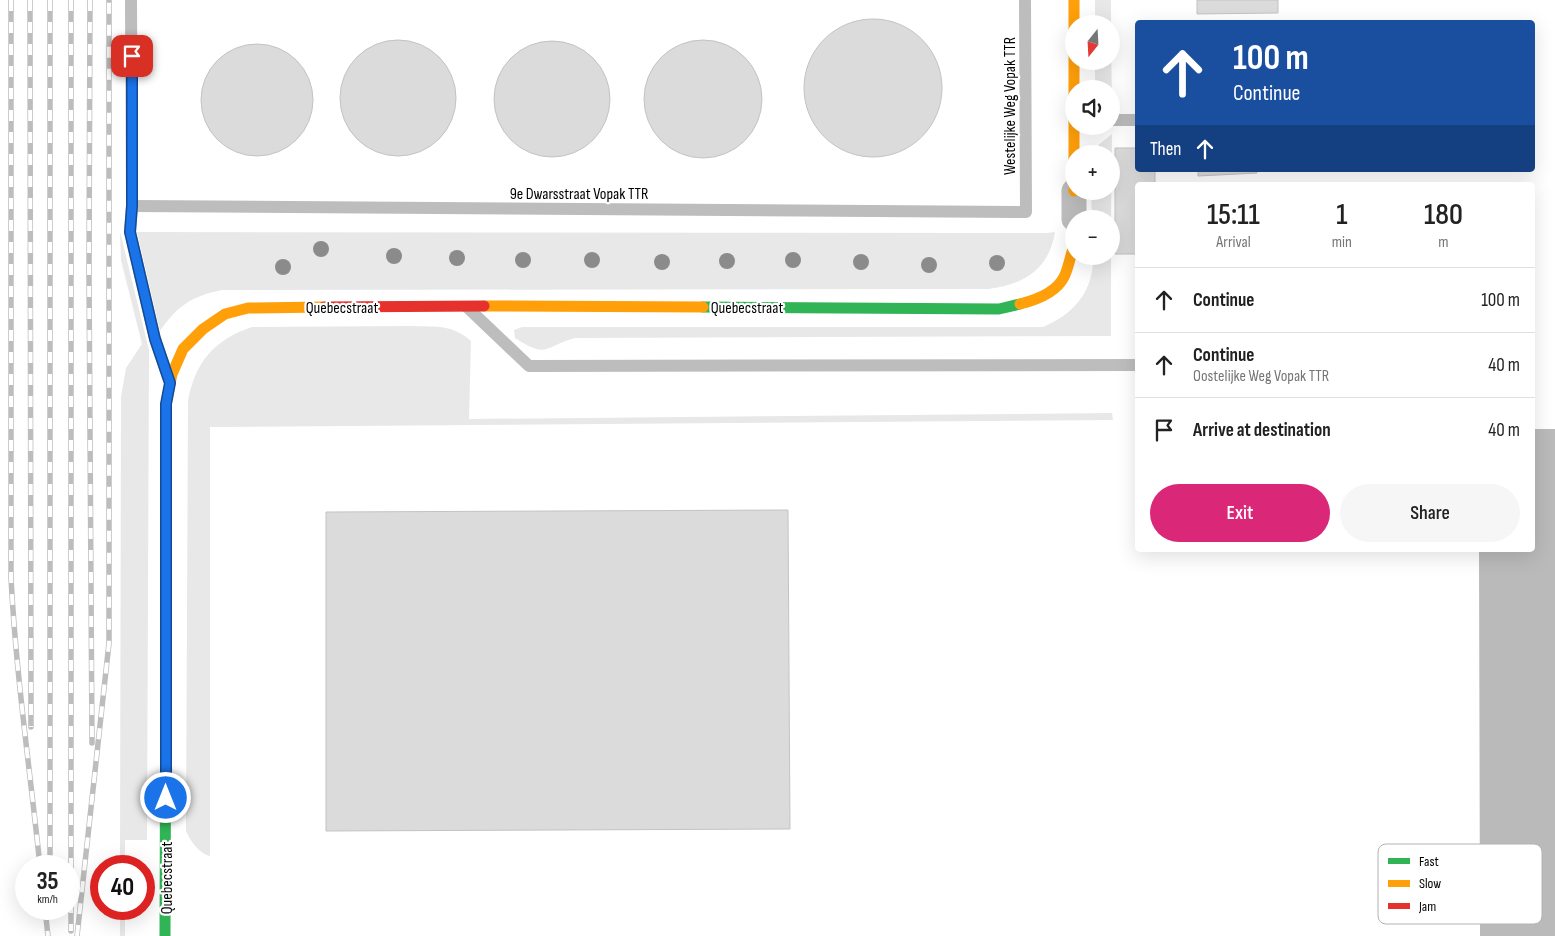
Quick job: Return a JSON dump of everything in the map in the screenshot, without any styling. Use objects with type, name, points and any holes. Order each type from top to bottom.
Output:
[{"type":"street","points":[[1074,0],[1074,80]]},
{"type":"street","name":"Quebecstraat","points":[[166,936],[166,404],[172,374],[184,349],[203,329],[225,314],[248,308],[466,306],[999,308],[1029,303],[1046,294],[1063,279],[1068,265]]},
{"type":"lane","points":[[131,0],[132,206],[130,232],[155,339],[170,383]]},
{"type":"lane","name":"Westelijke Weg Vopak TTR","points":[[1025,0],[1026,212]]},
{"type":"lane","points":[[1120,120],[1135,120]]},
{"type":"lane","name":"9e Dwarsstraat Vopak TTR","points":[[132,206],[1026,212]]},
{"type":"lane","points":[[466,306],[529,366],[1135,365]]},
{"type":"shaded area","points":[[1095,0],[1111,0],[1111,15],[1095,15]]},
{"type":"shaded area","points":[[1095,70],[1111,70],[1112,80],[1095,80]]},
{"type":"shaded area","points":[[1111,135],[1112,135],[1112,145],[1099,145]]},
{"type":"shaded area","points":[[1091,200],[1111,200],[1111,210],[1092,210]]},
{"type":"shaded area","points":[[120,232],[149,350],[147,840],[125,840],[125,855],[120,855],[121,397],[126,368],[142,344],[121,260]]},
{"type":"shaded area","points":[[137,232],[1055,232],[1047,256],[1033,273],[1013,284],[988,289],[222,290],[202,295],[186,303],[166,322],[160,331]]},
{"type":"shaded area","points":[[1092,265],[1111,265],[1111,336],[575,338],[540,350],[515,338],[514,330],[522,327],[1043,327],[1064,315],[1080,300],[1090,280]]},
{"type":"shaded area","points":[[412,326],[450,329],[471,341],[469,419],[1112,413],[1113,420],[210,427],[210,856],[206,855],[190,839],[186,831],[188,401],[191,387],[202,364],[217,345],[227,338],[252,327]]},
{"type":"shaded area","points":[[1535,429],[1555,429],[1555,936],[1480,936],[1480,924],[1542,924],[1542,844],[1480,844],[1479,552],[1535,552]]},
{"type":"shaded area","points":[[120,920],[125,920],[125,936],[120,936]]},
{"type":"building","points":[[1197,0],[1278,0],[1278,13],[1197,14]]},
{"type":"building","points":[[873,19],[899,24],[922,39],[937,62],[942,88],[937,114],[922,137],[899,152],[873,157],[847,152],[824,137],[809,114],[804,88],[809,62],[824,39],[847,24]]},
{"type":"building","points":[[398,40],[420,45],[439,57],[451,76],[456,98],[451,120],[439,139],[420,151],[398,156],[376,151],[357,139],[345,120],[340,98],[345,76],[357,57],[376,45]]},
{"type":"building","points":[[703,40],[715,41],[726,45],[745,57],[757,76],[761,87],[761,111],[757,122],[745,141],[726,153],[715,157],[703,158],[691,157],[680,153],[661,141],[649,122],[645,111],[644,99],[645,87],[649,76],[661,57],[680,45],[691,41]]},
{"type":"building","points":[[552,41],[574,45],[593,58],[606,77],[610,99],[606,121],[593,140],[574,153],[552,157],[530,153],[511,140],[498,121],[494,99],[498,77],[511,58],[530,45]]},
{"type":"building","points":[[257,44],[278,48],[297,60],[309,79],[313,100],[309,121],[297,140],[278,152],[257,156],[236,152],[217,140],[205,121],[201,100],[205,79],[217,60],[236,48]]},
{"type":"building","points":[[1120,148],[1135,148],[1135,172],[1155,172],[1155,182],[1135,182],[1135,254],[1120,254],[1120,210],[1115,210],[1115,200],[1120,200]]},
{"type":"building","points":[[1198,172],[1257,173],[1198,176]]},
{"type":"building","points":[[788,510],[790,829],[326,831],[326,512]]},
{"type":"railway","points":[[11,0],[11,578],[20,686],[39,855]]},
{"type":"railway","points":[[30,0],[31,727]]},
{"type":"railway","points":[[50,0],[50,855]]},
{"type":"railway","points":[[71,0],[71,931]]},
{"type":"railway","points":[[90,0],[89,273],[92,743]]},
{"type":"railway","points":[[77,936],[109,643],[109,0]]},
{"type":"railway","points":[[46,920],[48,936]]},
{"type":"traffic: fast","points":[[703,307],[999,309],[1020,304]]},
{"type":"traffic: fast","points":[[165,936],[166,622]]},
{"type":"traffic: slow","points":[[1074,0],[1074,145]]},
{"type":"traffic: slow","points":[[1020,304],[1051,292],[1060,283],[1068,265]]},
{"type":"traffic: slow","points":[[484,306],[703,307]]},
{"type":"traffic: slow","points":[[166,622],[166,404],[172,374],[183,349],[203,329],[225,314],[248,308],[324,307]]},
{"type":"traffic: jam","points":[[324,307],[484,306]]},
{"type":"route","points":[[132,56],[132,206],[130,232],[155,339],[170,383],[166,404],[166,798]]}]
